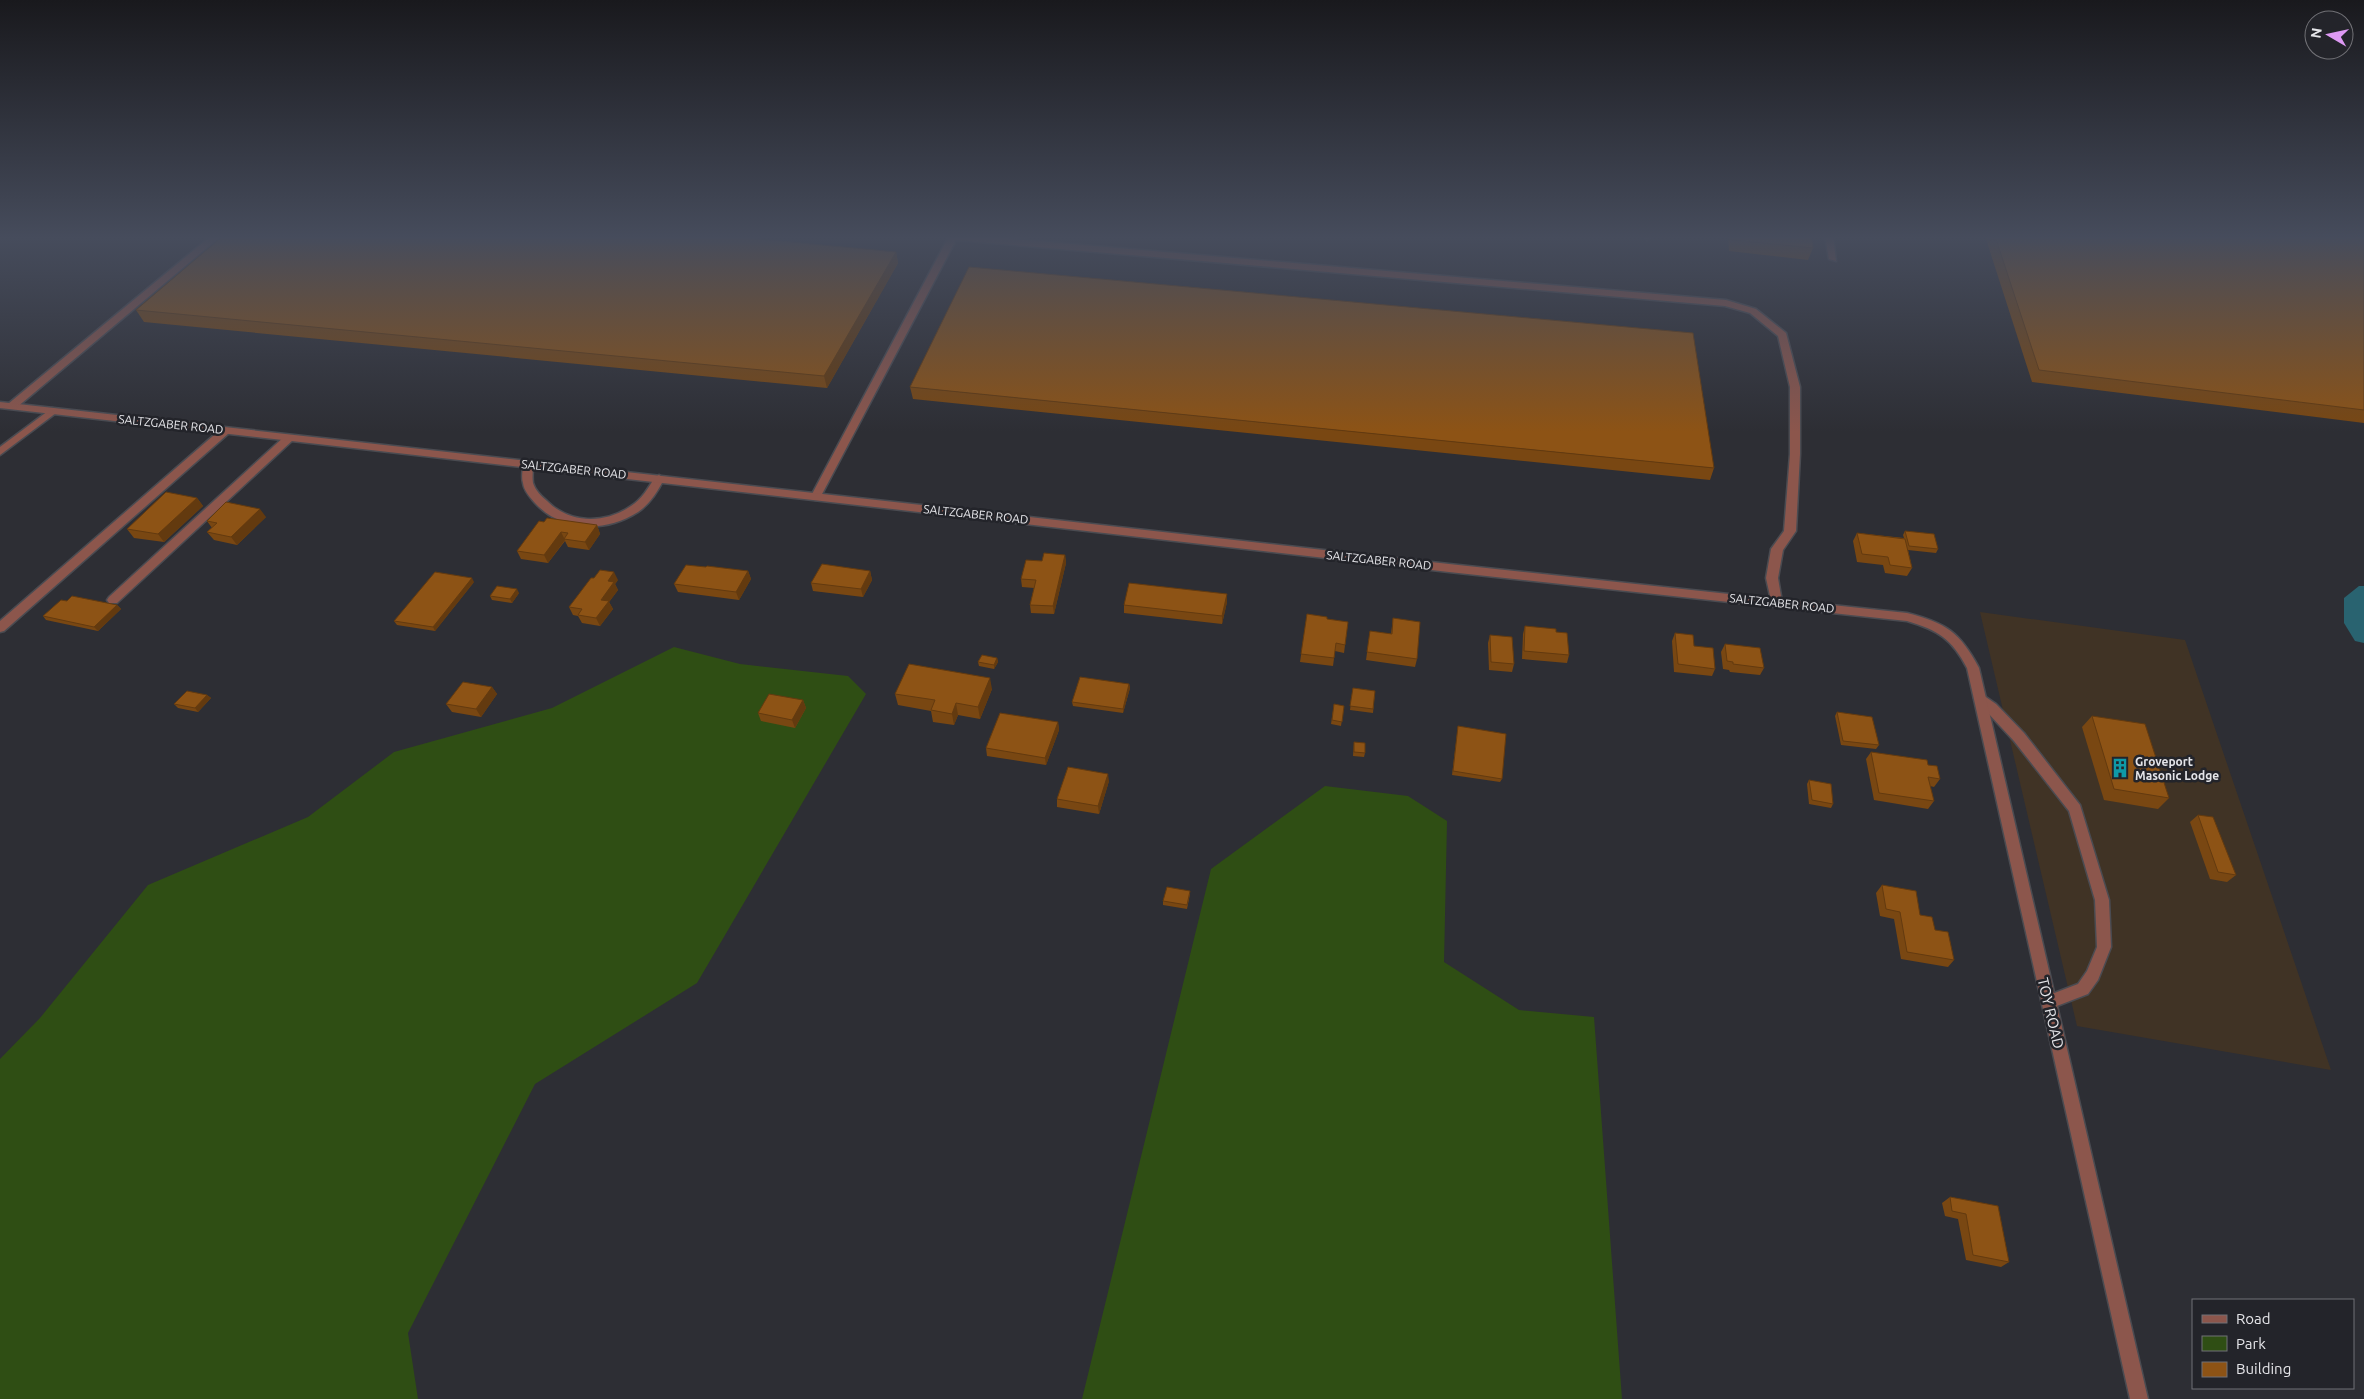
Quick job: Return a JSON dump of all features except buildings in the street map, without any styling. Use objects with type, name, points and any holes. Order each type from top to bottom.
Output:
[{"type":"street","points":[[12,406],[138,301]]},
{"type":"street","points":[[816,496],[916,301]]},
{"type":"street","points":[[1695,301],[1726,304],[1753,311],[1783,335],[1795,387],[1795,454],[1790,532],[1776,549],[1772,578],[1776,602]]},
{"type":"street","name":"SALTZGABER ROAD","points":[[0,405],[1907,617],[1928,622],[1950,633]]},
{"type":"street","points":[[0,452],[52,411]]},
{"type":"street","points":[[0,628],[225,430]]},
{"type":"street","points":[[113,600],[290,438]]},
{"type":"street","points":[[528,464],[528,485],[540,502],[552,515],[572,522],[607,521],[636,508],[654,488],[659,479]]},
{"type":"street","name":"TOY ROAD","points":[[1950,633],[1964,649],[1973,668],[2139,1399]]},
{"type":"street","points":[[1980,698],[1992,707],[2019,737],[2076,809],[2102,900],[2104,947],[2093,974],[2083,989],[2048,1002]]},
{"type":"shaded area","points":[[1980,612],[2185,640],[2331,1070],[2077,1026]]},
{"type":"green space","points":[[674,647],[740,664],[848,676],[866,694],[697,983],[535,1084],[408,1333],[418,1399],[0,1399],[0,1059],[40,1018],[148,885],[308,817],[394,752],[552,708]]},
{"type":"green space","points":[[1325,786],[1408,796],[1447,821],[1444,962],[1519,1010],[1594,1017],[1622,1399],[1082,1399],[1211,869]]},
{"type":"water","points":[[2359,586],[2364,586],[2364,643],[2355,641],[2344,623],[2344,598]]},
{"type":"place","name":"Groveport Masonic Lodge","points":[[2120,768]]}]
